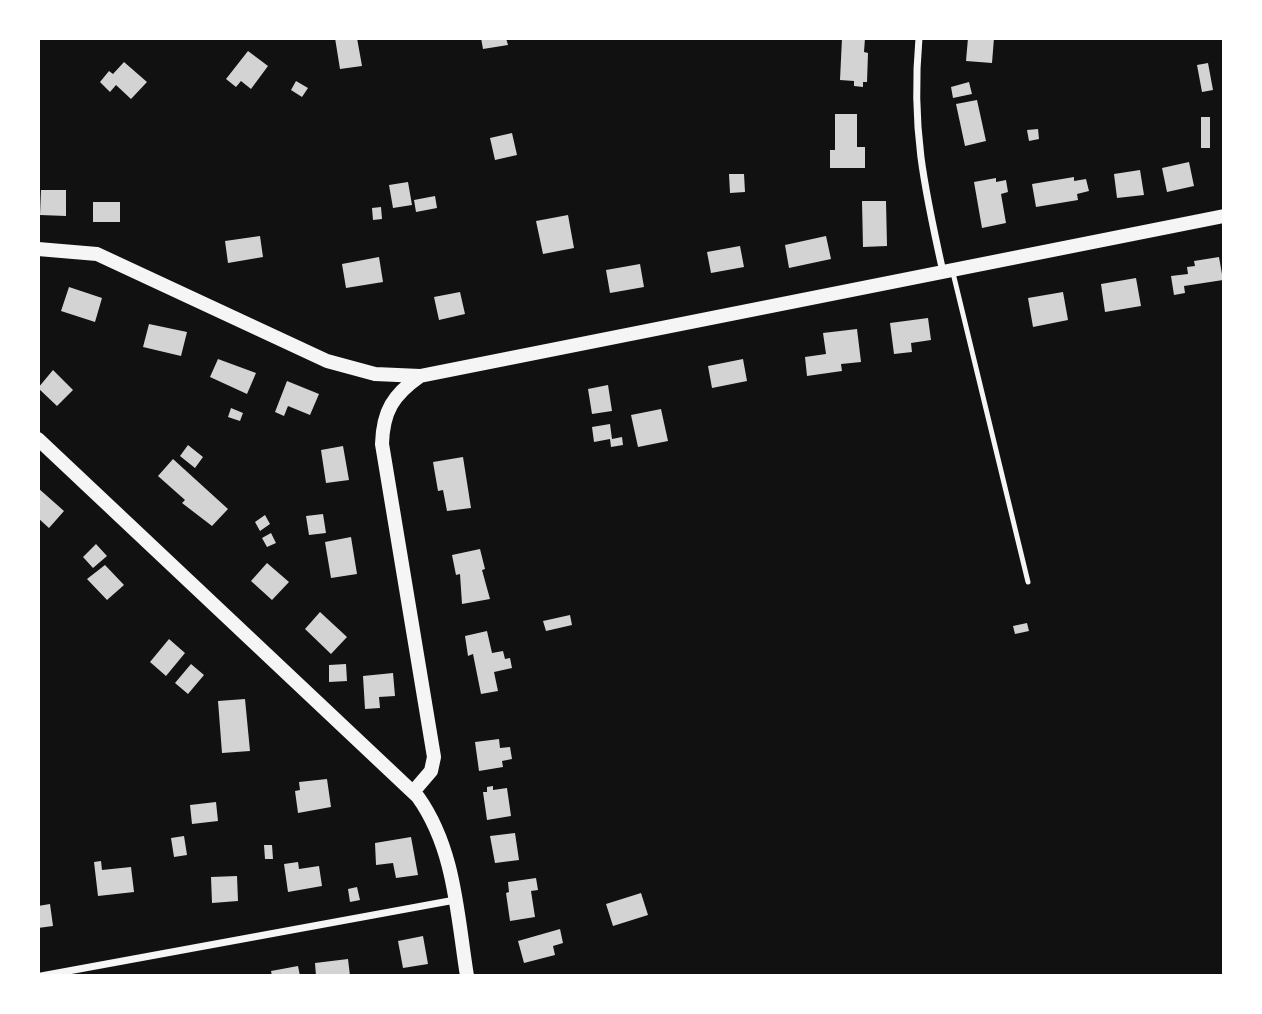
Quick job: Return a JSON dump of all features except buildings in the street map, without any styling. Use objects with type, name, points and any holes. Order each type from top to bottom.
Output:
[{"type":"main road","points":[[38,249],[97,254],[327,361],[375,374],[419,376],[1223,216]]},
{"type":"main road","points":[[413,792],[431,771],[434,757],[382,444],[385,414],[392,399],[419,376]]},
{"type":"main road","points":[[38,439],[413,792],[441,836],[467,975]]},
{"type":"street","points":[[919,38],[915,108],[917,145],[948,271]]},
{"type":"street","points":[[41,975],[455,900]]},
{"type":"lane","points":[[948,271],[1028,583]]}]
